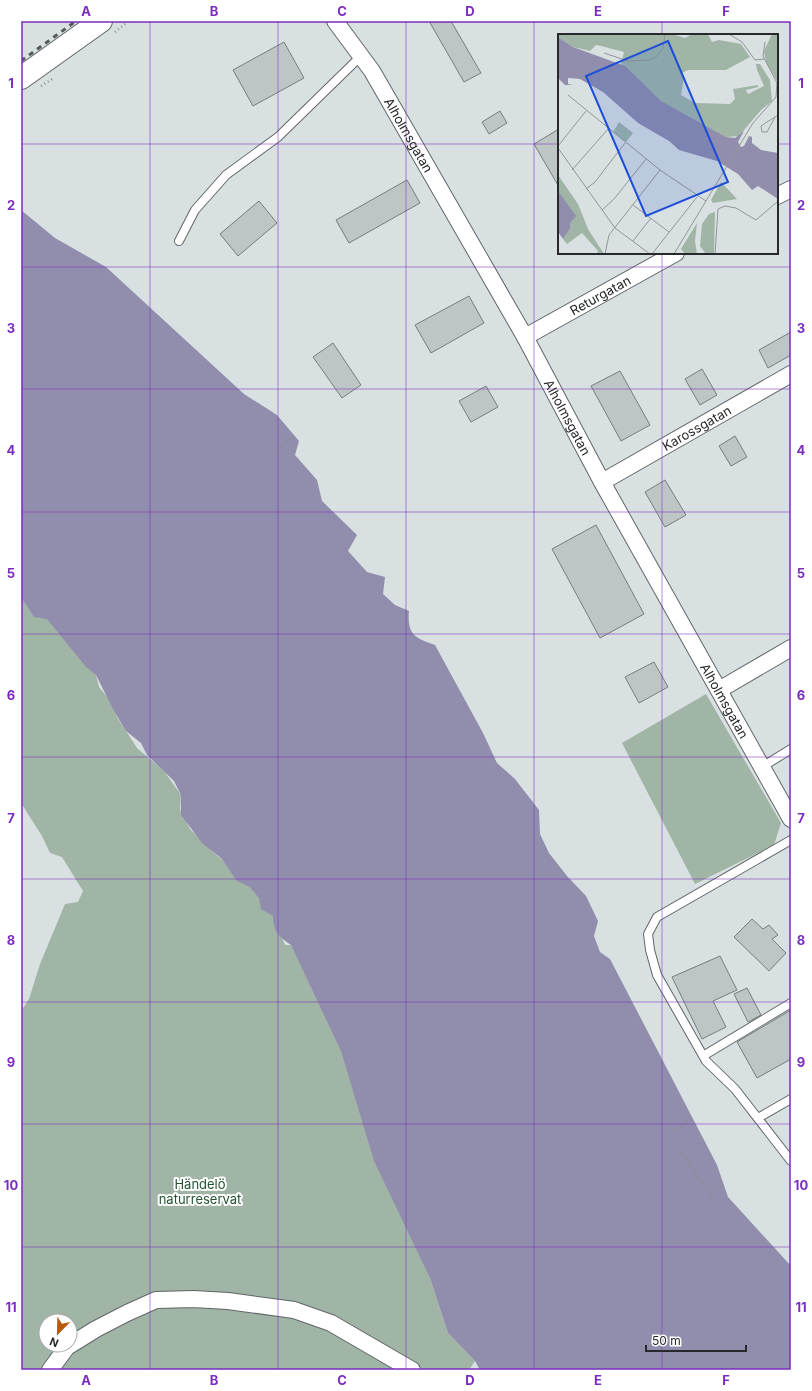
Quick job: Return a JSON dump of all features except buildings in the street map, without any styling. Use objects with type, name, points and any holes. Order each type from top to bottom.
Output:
[{"type":"street","points":[[21,78],[101,21]]},
{"type":"street","name":"Alholmsgatan","points":[[335,21],[372,71],[525,337],[602,482],[791,818]]},
{"type":"street","points":[[778,195],[791,188]]},
{"type":"street","name":"Returgatan","points":[[525,337],[674,254]]},
{"type":"street","name":"Karossgatan","points":[[602,482],[791,374]]},
{"type":"street","points":[[719,690],[791,648]]},
{"type":"street","points":[[50,1370],[67,1347],[96,1329],[127,1313],[156,1300],[193,1299],[228,1301],[294,1310],[332,1323],[412,1370]]},
{"type":"lane","points":[[179,240],[195,210],[226,175],[278,137],[361,56]]},
{"type":"lane","points":[[762,767],[791,749]]},
{"type":"lane","points":[[791,840],[657,917],[648,934],[650,950],[657,975],[706,1061],[735,1089],[791,1160]]},
{"type":"lane","points":[[703,1056],[791,1003]]},
{"type":"lane","points":[[758,1118],[791,1099]]},
{"type":"path","points":[[259,466],[294,436]]},
{"type":"path","points":[[670,1133],[692,1118]]},
{"type":"path","points":[[682,1153],[715,1202]]},
{"type":"path","points":[[707,1190],[723,1180]]},
{"type":"green space","name":"Händelö naturreservat","points":[[21,589],[45,615],[88,668],[96,675],[99,687],[113,704],[117,717],[137,748],[164,771],[181,795],[180,809],[190,829],[215,854],[252,884],[267,902],[285,945],[291,945],[328,1016],[430,1278],[448,1333],[475,1361],[469,1370],[21,1370],[21,1011],[29,999],[40,964],[65,904],[78,902],[83,891],[62,857],[50,853],[42,836],[21,803]]},
{"type":"green space","points":[[706,694],[781,823],[774,845],[695,884],[622,743]]},
{"type":"water","points":[[21,210],[55,238],[106,267],[244,394],[277,415],[299,441],[295,455],[317,480],[322,501],[357,535],[348,551],[367,572],[385,577],[383,594],[395,605],[409,611],[409,625],[417,637],[435,645],[483,733],[497,763],[515,779],[539,810],[540,834],[549,853],[567,876],[586,896],[598,921],[594,936],[600,952],[610,959],[717,1165],[728,1197],[791,1266],[791,1370],[480,1370],[475,1361],[448,1333],[430,1278],[374,1161],[341,1051],[291,945],[283,939],[276,930],[273,916],[261,909],[259,898],[250,887],[237,881],[222,859],[202,843],[181,815],[181,795],[174,781],[147,755],[141,743],[126,731],[96,675],[86,667],[47,619],[34,617],[21,597]]},
{"type":"railway","points":[[21,61],[76,21]]}]
